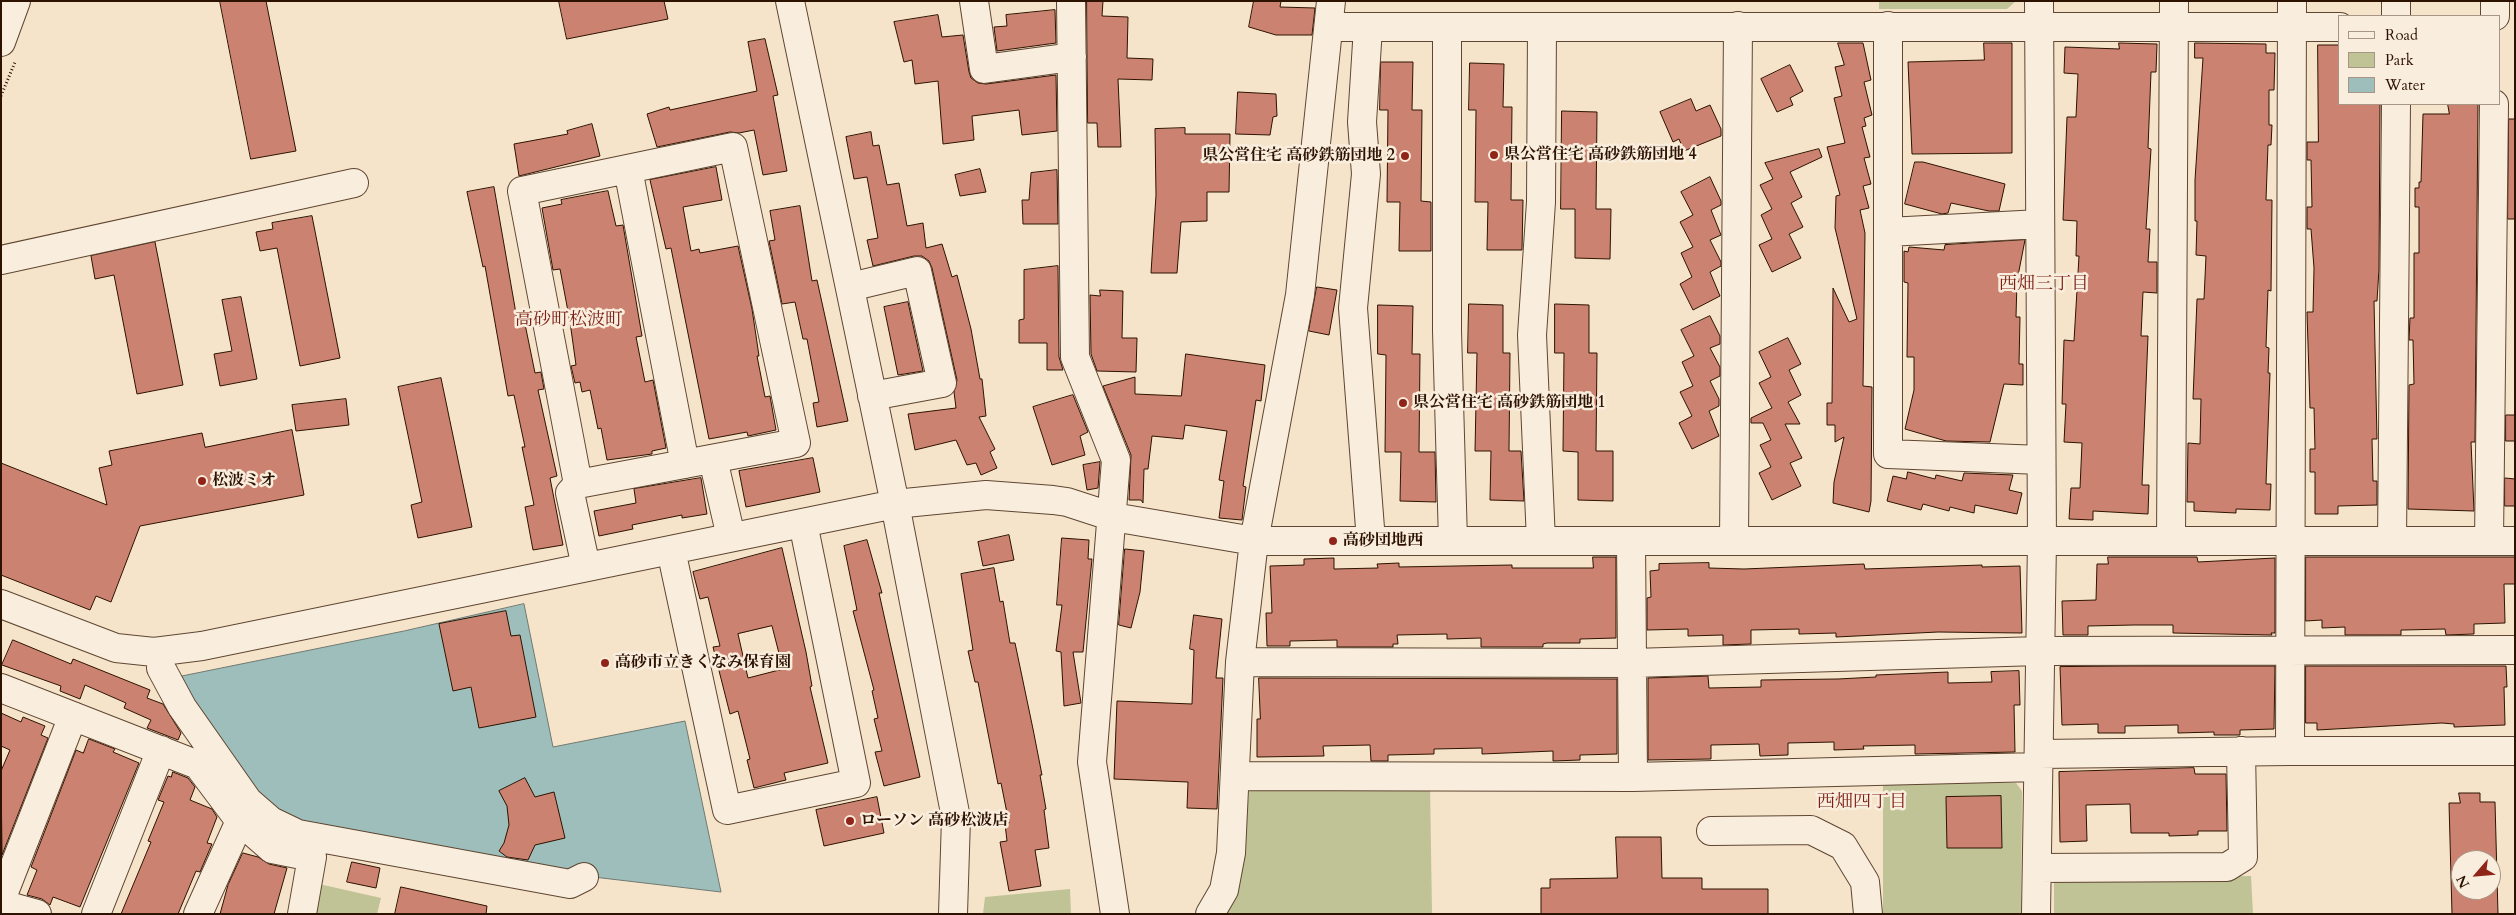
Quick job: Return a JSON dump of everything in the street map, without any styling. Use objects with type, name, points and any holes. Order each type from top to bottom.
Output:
[{"type":"street","points":[[790,1],[895,504],[956,818],[953,914]]},
{"type":"street","points":[[974,1],[984,69],[1072,57]]},
{"type":"street","points":[[1071,1],[1075,357],[1116,460],[1113,518],[1092,762],[1115,914]]},
{"type":"street","points":[[2396,1],[2396,15]]},
{"type":"street","points":[[2495,1],[2495,15]]},
{"type":"street","points":[[1210,914],[1224,890],[1232,853],[1240,662],[1254,541],[1300,295],[1331,14],[1368,27],[1542,27],[1888,26],[2039,14],[2292,14],[2338,27]]},
{"type":"street","points":[[2036,914],[2042,541],[2039,14]]},
{"type":"street","points":[[2171,541],[2174,14]]},
{"type":"street","points":[[2290,751],[2292,14]]},
{"type":"street","points":[[1734,541],[1738,26]]},
{"type":"street","points":[[1888,26],[1888,454],[2041,460]]},
{"type":"street","points":[[1368,27],[1362,122],[1366,174],[1352,308],[1371,541]]},
{"type":"street","points":[[1447,27],[1447,331],[1453,541]]},
{"type":"street","points":[[1541,541],[1532,335],[1541,202],[1542,27]]},
{"type":"street","points":[[2501,27],[2515,27]]},
{"type":"street","points":[[2392,541],[2396,105]]},
{"type":"street","points":[[3,610],[116,648],[154,652],[202,646],[895,504],[986,495],[1067,502],[1113,518],[1254,541],[2502,541],[2494,105]]},
{"type":"street","points":[[1319,121],[1362,122]]},
{"type":"street","points":[[578,484],[522,191],[733,147],[796,443],[578,484],[570,493],[586,567]]},
{"type":"street","points":[[628,169],[686,464]]},
{"type":"street","points":[[1,260],[354,184]]},
{"type":"street","points":[[1888,232],[2040,224]]},
{"type":"street","points":[[850,287],[917,271],[942,383],[872,396]]},
{"type":"street","points":[[713,459],[731,537]]},
{"type":"street","points":[[671,550],[727,810],[856,783],[803,523]]},
{"type":"street","points":[[1631,541],[1633,777]]},
{"type":"street","points":[[1240,662],[1632,663],[2040,651],[2515,650]]},
{"type":"street","points":[[161,668],[182,707],[248,801],[272,821],[289,830],[298,834],[341,843],[570,884],[584,877]]},
{"type":"street","points":[[1,688],[198,765],[240,821],[272,848],[312,857],[302,914]]},
{"type":"street","points":[[1,900],[73,716]]},
{"type":"street","points":[[96,914],[160,750]]},
{"type":"street","points":[[1236,776],[1633,777],[2241,751],[2515,751]]},
{"type":"street","points":[[2037,868],[2227,867],[2243,857],[2241,751]]},
{"type":"street","points":[[198,914],[240,821]]},
{"type":"street","points":[[1710,831],[1811,830],[1843,846],[1865,882],[1868,914]]},
{"type":"street","points":[[1,904],[37,914]]},
{"type":"green space","points":[[1879,1],[2016,1],[2007,9],[1879,9]]},
{"type":"green space","points":[[1883,781],[2016,783],[2022,791],[2021,914],[1883,914]]},
{"type":"green space","points":[[1430,784],[1432,914],[1226,914],[1233,899],[1242,868],[1250,786]]},
{"type":"green space","points":[[2251,876],[2253,914],[2054,914],[2054,883],[2061,879]]},
{"type":"green space","points":[[319,884],[381,898],[377,914],[312,914]]},
{"type":"green space","points":[[1070,889],[1071,914],[983,914],[985,897]]},
{"type":"water","points":[[524,604],[553,747],[685,721],[721,892],[568,874],[274,815],[172,678],[404,631]]},
{"type":"building","points":[[220,1],[266,1],[296,151],[251,159]]},
{"type":"building","points":[[559,1],[664,1],[668,19],[567,39]]},
{"type":"building","points":[[1087,1],[1103,1],[1102,16],[1128,17],[1127,58],[1153,59],[1152,80],[1118,79],[1121,147],[1098,147],[1097,123],[1088,123]]},
{"type":"building","points":[[1254,1],[1281,1],[1280,7],[1315,8],[1312,35],[1276,35],[1249,27]]},
{"type":"building","points":[[1055,10],[1056,43],[997,51],[994,27],[1007,26],[1006,15]]},
{"type":"building","points":[[938,15],[942,37],[963,35],[969,72],[971,78],[978,83],[986,84],[1056,75],[1057,131],[1022,135],[1019,110],[972,116],[974,140],[943,144],[938,81],[915,84],[912,60],[904,62],[894,22]]},
{"type":"building","points":[[765,39],[778,95],[773,96],[787,171],[763,175],[754,130],[739,133],[730,132],[657,147],[647,114],[669,107],[670,110],[757,91],[748,42]]},
{"type":"building","points":[[1838,43],[1863,43],[1871,80],[1864,82],[1872,115],[1864,118],[1866,126],[1862,127],[1870,157],[1864,158],[1871,184],[1863,186],[1869,208],[1860,210],[1865,233],[1863,386],[1872,387],[1871,501],[1869,512],[1833,503],[1834,482],[1844,437],[1835,442],[1835,425],[1827,425],[1827,403],[1832,403],[1833,288],[1849,322],[1857,319],[1835,228],[1836,196],[1840,195],[1827,147],[1845,143],[1834,98],[1842,96],[1835,67],[1844,65]]},
{"type":"building","points":[[1984,43],[2012,43],[2012,153],[1912,154],[1908,62],[1984,60]]},
{"type":"building","points":[[2119,43],[2157,44],[2156,72],[2151,72],[2148,148],[2151,149],[2146,229],[2150,229],[2148,262],[2157,262],[2157,293],[2143,292],[2141,336],[2148,336],[2142,485],[2149,485],[2148,514],[2093,511],[2093,520],[2069,519],[2071,488],[2080,488],[2082,443],[2064,442],[2066,404],[2062,404],[2064,340],[2074,341],[2079,256],[2076,256],[2077,221],[2063,220],[2067,117],[2076,117],[2078,74],[2064,73],[2065,47],[2119,49]]},
{"type":"building","points":[[2195,43],[2266,44],[2266,53],[2275,53],[2274,90],[2269,90],[2269,125],[2272,125],[2271,145],[2268,145],[2266,200],[2272,200],[2271,291],[2268,290],[2266,347],[2269,348],[2268,373],[2270,373],[2266,484],[2271,484],[2270,510],[2236,509],[2236,513],[2194,511],[2194,502],[2187,502],[2188,443],[2200,444],[2201,399],[2193,399],[2197,299],[2204,299],[2206,256],[2196,255],[2195,180],[2203,58],[2195,58]]},
{"type":"building","points":[[2318,45],[2338,45],[2338,105],[2380,105],[2379,269],[2377,301],[2374,301],[2377,439],[2372,439],[2373,481],[2377,481],[2377,505],[2338,506],[2338,514],[2315,514],[2315,472],[2310,472],[2310,449],[2315,449],[2314,408],[2310,408],[2307,312],[2313,312],[2314,268],[2311,229],[2307,229],[2307,207],[2312,207],[2311,160],[2307,160],[2307,142],[2318,142]]},
{"type":"building","name":"県公営住宅 高砂鉄筋団地 2","points":[[1381,62],[1413,62],[1412,110],[1422,110],[1421,201],[1431,202],[1431,251],[1399,251],[1400,202],[1387,202],[1388,110],[1380,110]]},
{"type":"building","name":"県公営住宅 高砂鉄筋団地 4","points":[[1470,63],[1504,64],[1503,107],[1512,107],[1511,200],[1523,200],[1522,250],[1487,250],[1488,202],[1475,202],[1476,110],[1469,110]]},
{"type":"building","points":[[1790,65],[1803,91],[1790,98],[1793,105],[1777,112],[1761,79]]},
{"type":"building","points":[[1238,92],[1276,94],[1277,116],[1273,117],[1270,135],[1236,134]]},
{"type":"building","points":[[1691,99],[1696,111],[1710,105],[1721,129],[1721,136],[1684,151],[1679,139],[1673,142],[1660,112]]},
{"type":"building","points":[[2448,105],[2478,105],[2475,442],[2471,442],[2474,511],[2408,509],[2409,385],[2414,384],[2413,340],[2409,340],[2410,318],[2414,318],[2414,253],[2419,253],[2419,207],[2415,207],[2415,188],[2419,188],[2419,182],[2421,182],[2423,114],[2449,114]]},
{"type":"building","points":[[1562,111],[1597,112],[1596,209],[1611,209],[1610,259],[1575,258],[1575,209],[1561,209]]},
{"type":"building","points":[[2509,119],[2515,119],[2515,219],[2508,219]]},
{"type":"building","points":[[592,124],[600,156],[519,176],[514,144],[568,134],[567,131]]},
{"type":"building","points":[[1185,128],[1185,134],[1230,134],[1229,192],[1207,192],[1207,221],[1181,222],[1177,273],[1151,273],[1156,195],[1155,129]]},
{"type":"building","points":[[871,132],[873,146],[879,145],[887,185],[899,183],[907,226],[923,223],[926,248],[942,244],[952,277],[957,275],[971,329],[980,379],[982,379],[986,416],[979,417],[995,449],[990,452],[997,468],[981,475],[976,463],[967,465],[956,440],[915,450],[908,414],[956,408],[954,392],[957,380],[929,261],[922,256],[914,256],[873,266],[867,240],[878,238],[867,177],[854,179],[846,137]]},
{"type":"building","points":[[1819,149],[1822,157],[1790,172],[1802,197],[1791,203],[1803,227],[1789,234],[1801,258],[1772,272],[1759,245],[1772,239],[1761,215],[1772,209],[1760,185],[1773,179],[1765,163]]},
{"type":"building","points":[[1915,162],[1923,162],[2005,184],[1999,211],[1989,211],[1951,203],[1948,213],[1942,214],[1905,204]]},
{"type":"building","points":[[716,167],[722,200],[683,207],[691,251],[699,249],[700,253],[738,246],[752,309],[759,356],[757,356],[765,397],[770,396],[776,430],[748,436],[747,432],[709,439],[671,248],[666,249],[650,180]]},
{"type":"building","points":[[980,169],[986,192],[960,196],[955,175]]},
{"type":"building","points":[[1057,170],[1058,224],[1023,224],[1022,200],[1029,200],[1031,173]]},
{"type":"building","points":[[1710,177],[1721,201],[1721,205],[1711,210],[1721,235],[1710,240],[1721,262],[1721,266],[1710,272],[1720,296],[1693,310],[1680,284],[1692,277],[1681,253],[1693,247],[1680,222],[1693,215],[1681,192]]},
{"type":"building","points":[[494,187],[518,325],[525,324],[535,373],[541,372],[544,389],[538,390],[557,476],[550,478],[563,545],[533,550],[525,507],[534,505],[522,447],[525,447],[514,395],[508,396],[485,266],[483,267],[467,192]]},
{"type":"building","points":[[608,191],[616,226],[623,225],[642,336],[636,337],[645,382],[653,380],[666,448],[652,451],[652,454],[607,460],[601,428],[598,429],[590,390],[582,392],[580,382],[575,383],[571,366],[576,365],[570,322],[560,269],[553,270],[542,208],[562,204],[561,200]]},
{"type":"building","points":[[800,206],[812,281],[817,280],[848,421],[817,427],[813,403],[819,402],[807,339],[803,339],[795,302],[782,304],[769,241],[775,240],[770,211]]},
{"type":"building","points":[[312,216],[340,358],[300,366],[277,248],[260,251],[256,232],[273,229],[272,223]]},
{"type":"building","points":[[2025,240],[2017,281],[2016,317],[2020,317],[2019,364],[2023,364],[2023,385],[2004,384],[1990,442],[1946,441],[1905,429],[1914,390],[1914,357],[1907,357],[1908,283],[1904,282],[1904,251],[1908,252],[1909,247],[1944,250],[1945,245]]},
{"type":"building","points":[[155,242],[183,385],[137,394],[114,275],[95,279],[91,256]]},
{"type":"building","points":[[1058,266],[1059,357],[1063,370],[1047,370],[1047,343],[1019,343],[1019,320],[1024,319],[1024,270]]},
{"type":"building","points":[[1317,287],[1337,290],[1329,335],[1309,331]]},
{"type":"building","points":[[1100,290],[1123,291],[1122,338],[1137,338],[1136,372],[1097,371],[1091,354],[1090,295],[1100,296]]},
{"type":"building","points":[[241,297],[257,379],[220,386],[214,354],[232,351],[222,300]]},
{"type":"building","points":[[908,302],[923,371],[898,375],[884,307]]},
{"type":"building","points":[[1469,304],[1503,305],[1503,353],[1510,353],[1509,451],[1521,451],[1524,501],[1490,500],[1491,451],[1475,451],[1477,353],[1468,353]]},
{"type":"building","points":[[1555,304],[1589,305],[1589,353],[1597,353],[1596,451],[1613,451],[1613,501],[1578,500],[1578,452],[1563,451],[1564,353],[1555,353]]},
{"type":"building","name":"県公営住宅 高砂鉄筋団地 1","points":[[1378,305],[1413,306],[1412,354],[1420,354],[1419,452],[1435,452],[1436,502],[1400,501],[1401,452],[1385,452],[1386,355],[1378,354]]},
{"type":"building","points":[[1710,316],[1720,336],[1720,344],[1710,348],[1720,367],[1720,376],[1710,381],[1719,399],[1719,406],[1709,411],[1719,436],[1692,449],[1679,423],[1692,416],[1680,392],[1693,386],[1682,362],[1694,356],[1681,330]]},
{"type":"building","points":[[1788,338],[1801,364],[1789,370],[1801,395],[1788,402],[1800,424],[1785,424],[1802,458],[1790,463],[1801,486],[1772,500],[1759,473],[1771,467],[1760,445],[1771,440],[1763,423],[1751,423],[1751,418],[1772,408],[1759,383],[1771,377],[1759,352]]},
{"type":"building","points":[[1186,354],[1265,365],[1261,401],[1256,400],[1243,486],[1246,487],[1242,520],[1219,518],[1224,481],[1219,480],[1227,431],[1185,425],[1183,439],[1152,436],[1148,469],[1144,469],[1143,503],[1141,500],[1129,500],[1131,455],[1103,386],[1135,377],[1135,394],[1181,396]]},
{"type":"building","points":[[441,378],[472,527],[418,538],[411,505],[422,502],[398,387]]},
{"type":"building","points":[[1073,395],[1088,432],[1080,436],[1085,455],[1052,465],[1033,407]]},
{"type":"building","points":[[346,399],[349,425],[296,431],[292,405]]},
{"type":"building","points":[[2506,415],[2515,415],[2515,441],[2506,441]]},
{"type":"building","points":[[292,430],[304,495],[140,526],[111,602],[96,596],[90,610],[1,575],[1,463],[107,505],[99,468],[112,465],[109,451],[202,433],[205,447]]},
{"type":"building","points":[[813,458],[820,492],[746,507],[739,471]]},
{"type":"building","points":[[1100,462],[1098,488],[1087,490],[1083,465]]},
{"type":"building","points":[[1908,472],[1935,479],[1936,475],[1962,481],[1964,473],[2013,475],[2009,490],[2022,493],[2017,514],[1975,505],[1974,513],[1950,507],[1949,511],[1923,504],[1921,510],[1887,501],[1893,476],[1906,479]]},
{"type":"building","points":[[701,478],[707,514],[682,518],[682,515],[632,525],[633,529],[599,536],[594,511],[636,503],[634,489]]},
{"type":"building","points":[[2505,478],[2515,479],[2515,506],[2505,506]]},
{"type":"building","points":[[1009,535],[1014,560],[983,566],[978,542]]},
{"type":"building","points":[[1062,538],[1089,540],[1088,559],[1092,559],[1083,652],[1073,652],[1081,703],[1064,706],[1061,652],[1056,651],[1062,605],[1057,605]]},
{"type":"building","points":[[867,540],[882,593],[879,593],[920,777],[884,786],[875,752],[882,751],[874,719],[878,718],[872,691],[874,690],[853,611],[857,610],[844,546]]},
{"type":"building","points":[[782,548],[806,652],[812,686],[810,687],[828,763],[784,773],[786,780],[754,788],[747,760],[750,759],[738,711],[730,714],[713,647],[720,646],[708,597],[700,599],[693,572]],"holes":[[[772,626],[783,669],[748,678],[738,634]]]},
{"type":"building","points":[[1125,549],[1144,551],[1140,592],[1131,628],[1119,625]]},
{"type":"building","points":[[1593,557],[1616,557],[1616,638],[1580,639],[1580,643],[1547,643],[1543,644],[1543,647],[1481,647],[1481,638],[1447,639],[1447,634],[1397,635],[1398,644],[1393,644],[1393,647],[1337,647],[1337,640],[1290,641],[1290,646],[1267,646],[1266,613],[1272,613],[1270,566],[1304,565],[1304,559],[1334,558],[1334,569],[1378,568],[1377,564],[1399,563],[1399,567],[1512,565],[1512,568],[1593,568]]},
{"type":"building","points":[[2108,557],[2197,557],[2198,562],[2275,558],[2275,633],[2271,633],[2272,635],[2173,633],[2173,625],[2134,625],[2088,626],[2088,635],[2063,635],[2062,601],[2096,600],[2097,564],[2108,564]]},
{"type":"building","points":[[2306,557],[2515,557],[2515,584],[2504,584],[2505,623],[2474,624],[2474,634],[2446,635],[2445,629],[2401,630],[2401,635],[2345,635],[2345,627],[2322,628],[2322,620],[2306,621]]},
{"type":"building","points":[[1709,563],[1709,568],[1744,569],[1864,564],[1865,569],[1982,565],[1982,567],[2020,566],[2022,633],[1938,632],[1836,637],[1836,633],[1799,634],[1799,629],[1751,630],[1751,644],[1723,645],[1723,635],[1688,636],[1688,629],[1647,630],[1647,598],[1651,597],[1650,571],[1659,570],[1659,564]]},
{"type":"building","points":[[994,568],[1000,602],[1003,601],[1010,643],[1015,643],[1033,729],[1042,775],[1040,775],[1046,809],[1044,810],[1049,848],[1035,850],[1041,886],[1009,891],[1000,842],[1007,841],[1005,824],[1009,823],[1001,783],[998,784],[978,682],[975,682],[968,651],[973,650],[961,574]]},
{"type":"building","points":[[506,611],[511,636],[520,635],[536,717],[479,728],[471,687],[453,691],[439,624]]},
{"type":"building","points":[[1194,615],[1222,619],[1216,678],[1223,678],[1217,809],[1187,808],[1188,782],[1114,779],[1117,701],[1192,704],[1194,650],[1190,649]]},
{"type":"building","points":[[13,640],[71,664],[73,659],[150,690],[147,698],[163,704],[181,733],[178,740],[147,728],[151,720],[124,708],[126,703],[85,685],[80,699],[60,691],[61,686],[2,665]]},
{"type":"building","points":[[2275,666],[2274,729],[2240,730],[2240,735],[2214,735],[2214,732],[2178,733],[2178,725],[2125,726],[2125,733],[2098,733],[2098,724],[2062,725],[2060,667]]},
{"type":"building","points":[[2306,666],[2506,666],[2507,687],[2504,687],[2505,725],[2454,727],[2454,724],[2442,723],[2317,730],[2317,723],[2306,723]]},
{"type":"building","points":[[2019,671],[2020,705],[2014,705],[2015,752],[1915,754],[1915,745],[1863,746],[1864,749],[1834,750],[1834,742],[1788,743],[1788,755],[1760,756],[1759,744],[1711,745],[1711,759],[1648,760],[1648,678],[1708,676],[1709,688],[1761,687],[1761,680],[1838,679],[1876,677],[1876,675],[1948,672],[1948,683],[1992,682],[1991,672]]},
{"type":"building","points":[[1259,678],[1617,679],[1617,754],[1580,755],[1580,760],[1553,761],[1553,751],[1482,754],[1482,748],[1434,749],[1434,754],[1388,755],[1388,761],[1371,761],[1370,745],[1323,746],[1324,756],[1257,757],[1257,719],[1260,719]]},
{"type":"building","points":[[1,713],[21,722],[23,717],[45,726],[41,735],[48,738],[2,855],[1,771],[10,750],[1,746]]},
{"type":"building","points":[[89,739],[115,749],[113,752],[139,763],[80,907],[53,897],[50,905],[42,899],[27,895],[37,870],[31,867],[76,750],[83,753]]},
{"type":"building","points":[[2194,768],[2195,774],[2226,774],[2227,831],[2198,831],[2198,835],[2169,836],[2169,833],[2131,833],[2130,804],[2086,805],[2087,841],[2060,842],[2059,772]]},
{"type":"building","points":[[173,772],[188,778],[195,787],[190,800],[212,809],[217,817],[207,843],[212,844],[200,872],[196,871],[178,914],[121,914],[151,842],[148,841],[164,802],[158,800],[168,776],[171,777]]},
{"type":"building","points":[[525,778],[535,797],[554,792],[565,838],[535,845],[528,860],[507,857],[499,851],[504,843],[509,825],[507,806],[499,791]]},
{"type":"building","points":[[2459,793],[2480,793],[2480,802],[2495,802],[2496,850],[2451,850],[2451,877],[2449,803],[2460,803]]},
{"type":"building","points":[[2001,796],[2002,848],[1947,848],[1946,797]]},
{"type":"building","name":"ローソン 高砂松波店","points":[[877,797],[884,833],[824,846],[816,810]]},
{"type":"building","points":[[1616,837],[1661,837],[1662,878],[1702,878],[1702,889],[1768,889],[1768,914],[1541,914],[1541,888],[1550,888],[1550,879],[1617,878]]},
{"type":"building","points":[[243,853],[258,857],[269,864],[287,868],[274,914],[220,914],[228,885]]},
{"type":"building","points":[[352,862],[380,868],[376,888],[347,882]]},
{"type":"building","points":[[401,887],[487,906],[486,914],[395,914]]},
{"type":"building","points":[[2452,900],[2498,900],[2498,914],[2452,914]]},
{"type":"place","name":"県公営住宅 高砂鉄筋団地 4","points":[[1494,155]]},
{"type":"place","name":"県公営住宅 高砂鉄筋団地 2","points":[[1405,156]]},
{"type":"place","name":"県公営住宅 高砂鉄筋団地 1","points":[[1403,403]]},
{"type":"place","name":"松波ミオ","points":[[202,481]]},
{"type":"place","name":"高砂団地西","points":[[1333,541]]},
{"type":"place","name":"高砂市立きくなみ保育園","points":[[605,663]]},
{"type":"place","name":"ローソン 高砂松波店","points":[[850,821]]},
{"type":"district","name":"西畑三丁目","points":[[2044,285]]},
{"type":"district","name":"高砂町松波町","points":[[569,321]]},
{"type":"district","name":"西畑四丁目","points":[[1862,803]]}]
